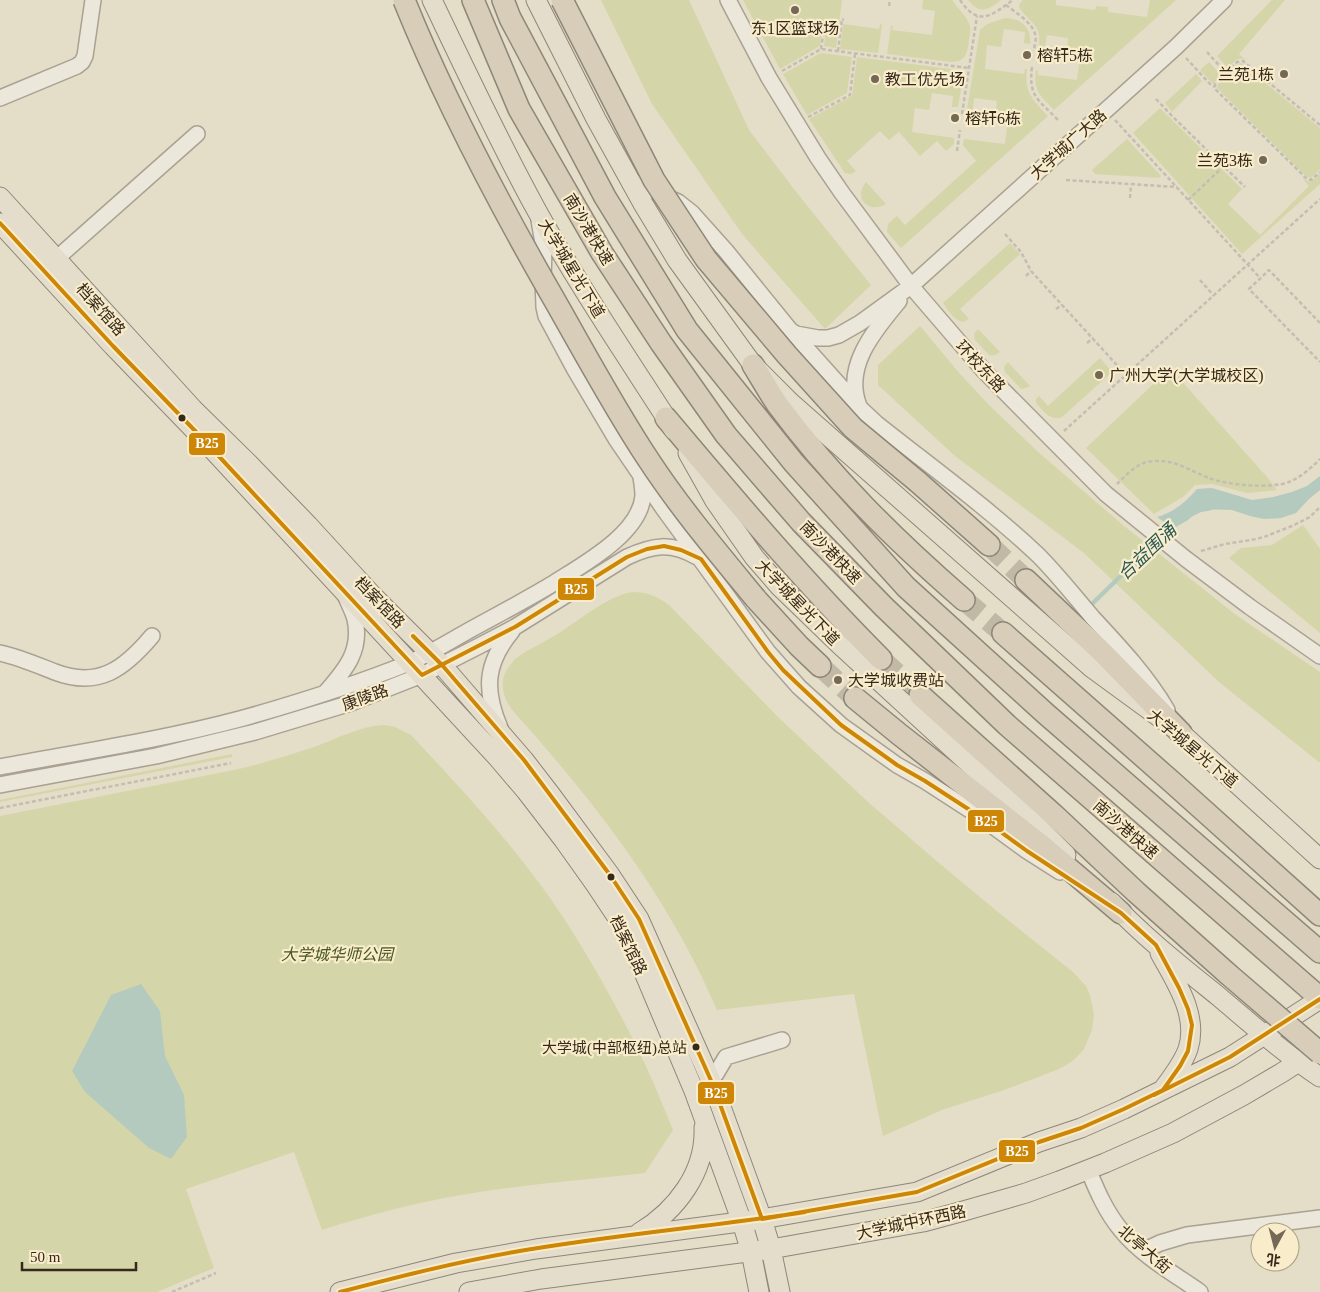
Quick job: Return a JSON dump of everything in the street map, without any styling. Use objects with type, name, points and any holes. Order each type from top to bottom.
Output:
[{"type":"highway","points":[[404,0],[442,89],[489,183],[610,398],[648,460],[756,599],[793,640],[820,666]]},
{"type":"highway","name":"南沙港快速","points":[[473,0],[520,109],[602,253],[661,343],[726,435],[801,522],[884,607],[1007,725],[1320,998]]},
{"type":"highway","name":"南沙港快速","points":[[504,0],[510,18],[605,197],[686,330],[794,463],[906,586],[1046,714],[1320,952]]},
{"type":"highway","points":[[562,0],[654,180],[706,259],[787,355],[853,428],[989,545]]},
{"type":"highway","points":[[753,365],[776,402],[808,444],[841,482],[872,516],[964,600]]},
{"type":"highway","points":[[666,418],[788,560],[881,660]]},
{"type":"highway","points":[[1026,580],[1102,652],[1181,733]]},
{"type":"highway","points":[[1003,633],[1320,915]]},
{"type":"highway","points":[[920,695],[1054,815],[1181,933],[1320,1053]]},
{"type":"highway","points":[[855,698],[1042,846],[1121,912]]},
{"type":"main road","name":"大学城星光下道","points":[[432,0],[497,136],[573,272],[688,452],[715,502],[754,557],[780,587],[839,644],[1036,825],[1156,945],[1263,1035],[1320,1077]]},
{"type":"main road","name":"大学城星光下道","points":[[536,0],[596,119],[677,260],[753,365],[791,403],[1092,668],[1181,733],[1320,859]]},
{"type":"main road","name":"档案馆路","points":[[0,197],[193,409],[295,511],[373,596],[435,659],[504,736],[552,795],[639,919],[711,1082],[762,1220],[771,1249],[780,1292]]},
{"type":"main road","name":"档案馆路","points":[[0,223],[113,346],[202,437],[497,757],[526,791],[595,884],[627,932],[694,1091],[742,1222],[751,1252],[759,1292]]},
{"type":"main road","points":[[1156,945],[1179,988],[1188,1009],[1192,1025],[1188,1051],[1163,1090]]},
{"type":"main road","name":"大学城中环西路","points":[[340,1292],[471,1260],[636,1235],[762,1220],[917,1192],[1039,1142],[1081,1128],[1163,1090],[1230,1057],[1320,998]]},
{"type":"main road","name":"大学城中环西路","points":[[469,1292],[541,1279],[771,1249],[922,1222],[1026,1193],[1173,1133],[1214,1112],[1283,1072],[1320,1047]]},
{"type":"main road","points":[[636,1235],[670,1210],[689,1185],[696,1172],[700,1158],[704,1130],[703,1116]]},
{"type":"street","points":[[0,98],[79,64],[84,59],[93,0]]},
{"type":"street","name":"环校东路","points":[[728,0],[769,78],[842,193],[911,286],[984,371],[1106,494],[1257,612],[1320,656]]},
{"type":"street","name":"大学城广大路","points":[[790,330],[796,334],[818,338],[839,335],[860,323],[911,286],[1176,47],[1224,0]]},
{"type":"street","points":[[56,259],[197,134]]},
{"type":"street","points":[[630,180],[678,202],[692,213],[726,251],[790,330],[860,408],[876,423],[986,510],[1043,561],[1071,591],[1156,692],[1181,733]]},
{"type":"street","points":[[538,211],[544,249],[546,316],[575,370],[641,476],[768,652],[783,670],[840,725],[897,765],[926,781],[1027,851],[1121,912]]},
{"type":"street","name":"大学城广大路","points":[[860,408],[854,389],[856,366],[875,332],[911,286]]},
{"type":"street","name":"康陵路","points":[[435,659],[593,558],[618,538],[638,513],[643,497],[641,476]]},
{"type":"street","name":"康陵路","points":[[0,785],[156,756],[255,732],[351,703],[435,659],[515,627],[641,550],[667,546],[678,548],[700,559]]},
{"type":"street","points":[[326,692],[344,672],[350,662],[354,649],[356,637],[355,619],[344,591]]},
{"type":"street","points":[[504,736],[494,714],[490,699],[489,683],[496,655],[501,644],[515,627]]},
{"type":"street","points":[[0,653],[29,661],[64,675],[80,679],[92,678],[122,666],[152,636]]},
{"type":"street","name":"康陵路","points":[[0,767],[194,730],[240,719],[326,692],[416,668]]},
{"type":"street","points":[[711,1082],[726,1057],[782,1040]]},
{"type":"street","name":"北亭大街","points":[[1088,1169],[1098,1194],[1121,1231],[1143,1251],[1200,1292]]},
{"type":"street","points":[[1143,1251],[1160,1243],[1187,1235],[1320,1218]]},
{"type":"path","points":[[889,6],[890,0]]},
{"type":"path","points":[[960,0],[967,10],[977,16],[984,17],[991,15],[1013,0]]},
{"type":"path","points":[[1006,5],[1032,28],[1036,36],[1034,51]]},
{"type":"path","points":[[962,114],[977,16]]},
{"type":"path","points":[[838,52],[842,19],[844,20]]},
{"type":"path","points":[[821,49],[824,28]]},
{"type":"path","points":[[1176,47],[1215,87],[1215,90],[1306,179],[1311,180],[1320,172]]},
{"type":"path","points":[[769,78],[821,49],[969,68]]},
{"type":"path","points":[[1207,52],[1226,73]]},
{"type":"path","points":[[796,123],[850,95],[855,54]]},
{"type":"path","points":[[1215,87],[1216,83],[1237,62],[1243,61],[1320,125]]},
{"type":"path","points":[[1032,67],[1031,84],[1034,94],[1058,120]]},
{"type":"path","points":[[1156,99],[1245,187]]},
{"type":"path","points":[[1106,110],[1260,278]]},
{"type":"path","points":[[957,151],[960,130]]},
{"type":"path","points":[[1188,200],[1224,166]]},
{"type":"path","points":[[1066,180],[1176,187]]},
{"type":"path","points":[[1130,198],[1131,184]]},
{"type":"path","points":[[1054,440],[1320,199]]},
{"type":"path","points":[[1006,234],[1022,252],[1031,271],[1126,375]]},
{"type":"path","points":[[1320,323],[1269,270],[1249,289],[1320,362]]},
{"type":"path","points":[[1026,276],[1031,271]]},
{"type":"path","points":[[1200,280],[1214,296]]},
{"type":"path","points":[[1056,310],[1062,304]]},
{"type":"path","points":[[1087,343],[1093,338]]},
{"type":"path","points":[[1106,494],[1131,471],[1148,462],[1166,461],[1181,464],[1218,481],[1269,485],[1288,482],[1303,474],[1320,459]]},
{"type":"path","points":[[1186,558],[1210,547],[1251,540],[1292,526],[1310,517],[1320,507]]},
{"type":"path","points":[[0,808],[231,763]]},
{"type":"path","points":[[172,1292],[216,1274]]},
{"type":"green space","points":[[601,0],[689,0],[749,130],[871,285],[825,329],[742,234],[652,104]]},
{"type":"green space","points":[[743,0],[842,0],[836,48],[824,46],[826,29],[822,28],[820,46],[780,69]]},
{"type":"green space","points":[[923,0],[952,0],[967,20],[970,26],[968,47],[966,55],[960,60],[951,62],[887,54],[891,26],[893,26],[892,30],[932,35],[935,11],[922,9]]},
{"type":"green space","points":[[968,0],[1001,0],[988,8],[980,9],[972,5]]},
{"type":"green space","points":[[1023,0],[1056,0],[1056,5],[1095,10],[1096,6],[1108,7],[1108,12],[1147,17],[1150,0],[1176,0],[1054,110],[1037,89],[1036,70],[1038,75],[1077,80],[1080,56],[1067,55],[1068,38],[1047,35],[1045,46],[1039,45],[1038,32],[1034,24],[1019,7]]},
{"type":"green space","points":[[1272,0],[1285,0],[1239,54],[1246,60],[1238,59],[1228,68],[1217,56]]},
{"type":"green space","points":[[1011,18],[1024,25],[1029,33],[1030,44],[1024,43],[1025,32],[1004,29],[1001,47],[987,45],[985,69],[1024,74],[1025,69],[1027,69],[1028,90],[1048,116],[901,248],[887,232],[888,224],[897,216],[905,225],[976,161],[963,145],[964,139],[1005,144],[1008,120],[995,118],[997,101],[974,98],[973,109],[967,109],[980,30],[987,24]]},
{"type":"green space","points":[[843,24],[879,29],[880,24],[882,25],[878,53],[840,49]]},
{"type":"green space","points":[[821,53],[852,57],[847,93],[807,115],[783,74]]},
{"type":"green space","points":[[857,57],[961,72],[963,78],[958,107],[952,107],[953,96],[932,93],[929,110],[915,108],[912,132],[954,138],[954,144],[946,151],[937,141],[920,156],[899,132],[889,140],[880,131],[847,161],[856,171],[851,174],[845,173],[809,119],[852,96]]},
{"type":"green space","points":[[1209,62],[1221,75],[1213,84],[1200,70]]},
{"type":"green space","points":[[1241,63],[1320,128],[1320,169],[1311,178],[1307,177],[1217,88],[1218,84]]},
{"type":"green space","points":[[1196,74],[1202,81],[1172,112],[1165,103]]},
{"type":"green space","points":[[1160,108],[1242,189],[1228,204],[1260,235],[1309,186],[1302,178],[1310,182],[1320,174],[1320,184],[1242,254],[1133,133]]},
{"type":"green space","points":[[1127,139],[1161,176],[1159,178],[1095,174],[1092,170]]},
{"type":"green space","points":[[866,182],[886,204],[873,207],[864,203],[861,194]]},
{"type":"green space","points":[[1010,243],[1020,254],[960,309],[969,319],[963,322],[954,317],[943,303]]},
{"type":"green space","points":[[920,326],[988,404],[1037,451],[1124,526],[1236,615],[1320,672],[1320,763],[1219,682],[1084,553],[955,456],[878,385],[878,365]]},
{"type":"green space","points":[[978,329],[1000,352],[995,355],[989,355],[975,340],[974,334]]},
{"type":"green space","points":[[1100,358],[1112,372],[1062,417],[1051,417],[1036,403],[1036,399],[1039,396],[1048,406]]},
{"type":"green space","points":[[1008,362],[1030,386],[1021,389],[1005,372],[1004,367]]},
{"type":"green space","points":[[1170,368],[1277,490],[1247,493],[1212,484],[1195,485],[1183,497],[1154,514],[1086,448]]},
{"type":"green space","points":[[1303,525],[1320,549],[1320,633],[1229,558],[1241,548],[1272,545]]},
{"type":"green space","points":[[633,592],[652,595],[669,605],[778,717],[868,802],[998,912],[1073,972],[1086,986],[1094,1014],[1092,1030],[1084,1049],[1076,1058],[1059,1069],[1004,1090],[942,1110],[883,1136],[854,994],[717,1010],[698,968],[653,889],[600,815],[513,711],[507,702],[504,692],[504,676],[515,659],[559,633],[605,602]]},
{"type":"green space","name":"大学城华师公园","points":[[384,725],[395,727],[411,735],[476,805],[555,904],[592,963],[637,1047],[673,1130],[645,1173],[455,1196],[388,1211],[322,1230],[294,1152],[186,1189],[214,1268],[157,1292],[0,1292],[0,816],[244,768],[317,746],[358,730]]},
{"type":"green space","points":[[232,754],[232,757],[0,802],[0,800]]},
{"type":"shaded area","points":[[1320,476],[1320,490],[1296,513],[1281,518],[1264,519],[1232,510],[1200,509],[1188,520],[1176,527],[1167,524],[1157,517],[1169,513],[1179,506],[1197,489],[1212,488],[1252,500],[1292,492],[1307,486]]},
{"type":"shaded area","points":[[141,984],[160,1011],[165,1056],[184,1095],[187,1137],[171,1159],[149,1148],[85,1092],[72,1071],[111,995]]},
{"type":"waterway","name":"合益围涌","points":[[1190,515],[1200,510],[1211,508]]},
{"type":"waterway","name":"合益围涌","points":[[1093,603],[1177,523]]},
{"type":"tunnel","points":[[989,545],[1026,580]]},
{"type":"tunnel","points":[[964,600],[1003,633]]},
{"type":"tunnel","points":[[881,659],[920,695]]},
{"type":"tunnel","points":[[820,666],[855,698]]},
{"type":"transit line","name":"B25","points":[[0,223],[422,675],[515,627],[627,557],[647,549],[664,546],[681,550],[701,559],[783,670],[841,725],[897,765],[979,816],[1027,851],[1121,913],[1156,945],[1179,988],[1188,1009],[1192,1025],[1188,1051],[1163,1090],[1081,1128],[1039,1142],[917,1192],[762,1219]]},
{"type":"transit line","name":"B25","points":[[413,636],[442,665],[524,760],[610,875],[639,919],[713,1085],[762,1219]]},
{"type":"transit line","name":"B25","points":[[1154,1095],[1230,1057],[1320,999]]},
{"type":"transit line","name":"B25","points":[[340,1292],[405,1275],[514,1252],[805,1212]]},
{"type":"place","name":"东1区篮球场","points":[[795,10]]},
{"type":"place","name":"榕轩5栋","points":[[1027,55]]},
{"type":"place","name":"兰苑1栋","points":[[1284,74]]},
{"type":"place","name":"教工优先场","points":[[875,79]]},
{"type":"place","name":"榕轩6栋","points":[[955,118]]},
{"type":"place","name":"兰苑3栋","points":[[1263,160]]},
{"type":"place","name":"广州大学(大学城校区)","points":[[1099,375]]},
{"type":"place","name":"大学城收费站","points":[[838,680]]},
{"type":"place","name":"大学城(中部枢纽)总站","points":[[696,1047]]}]
